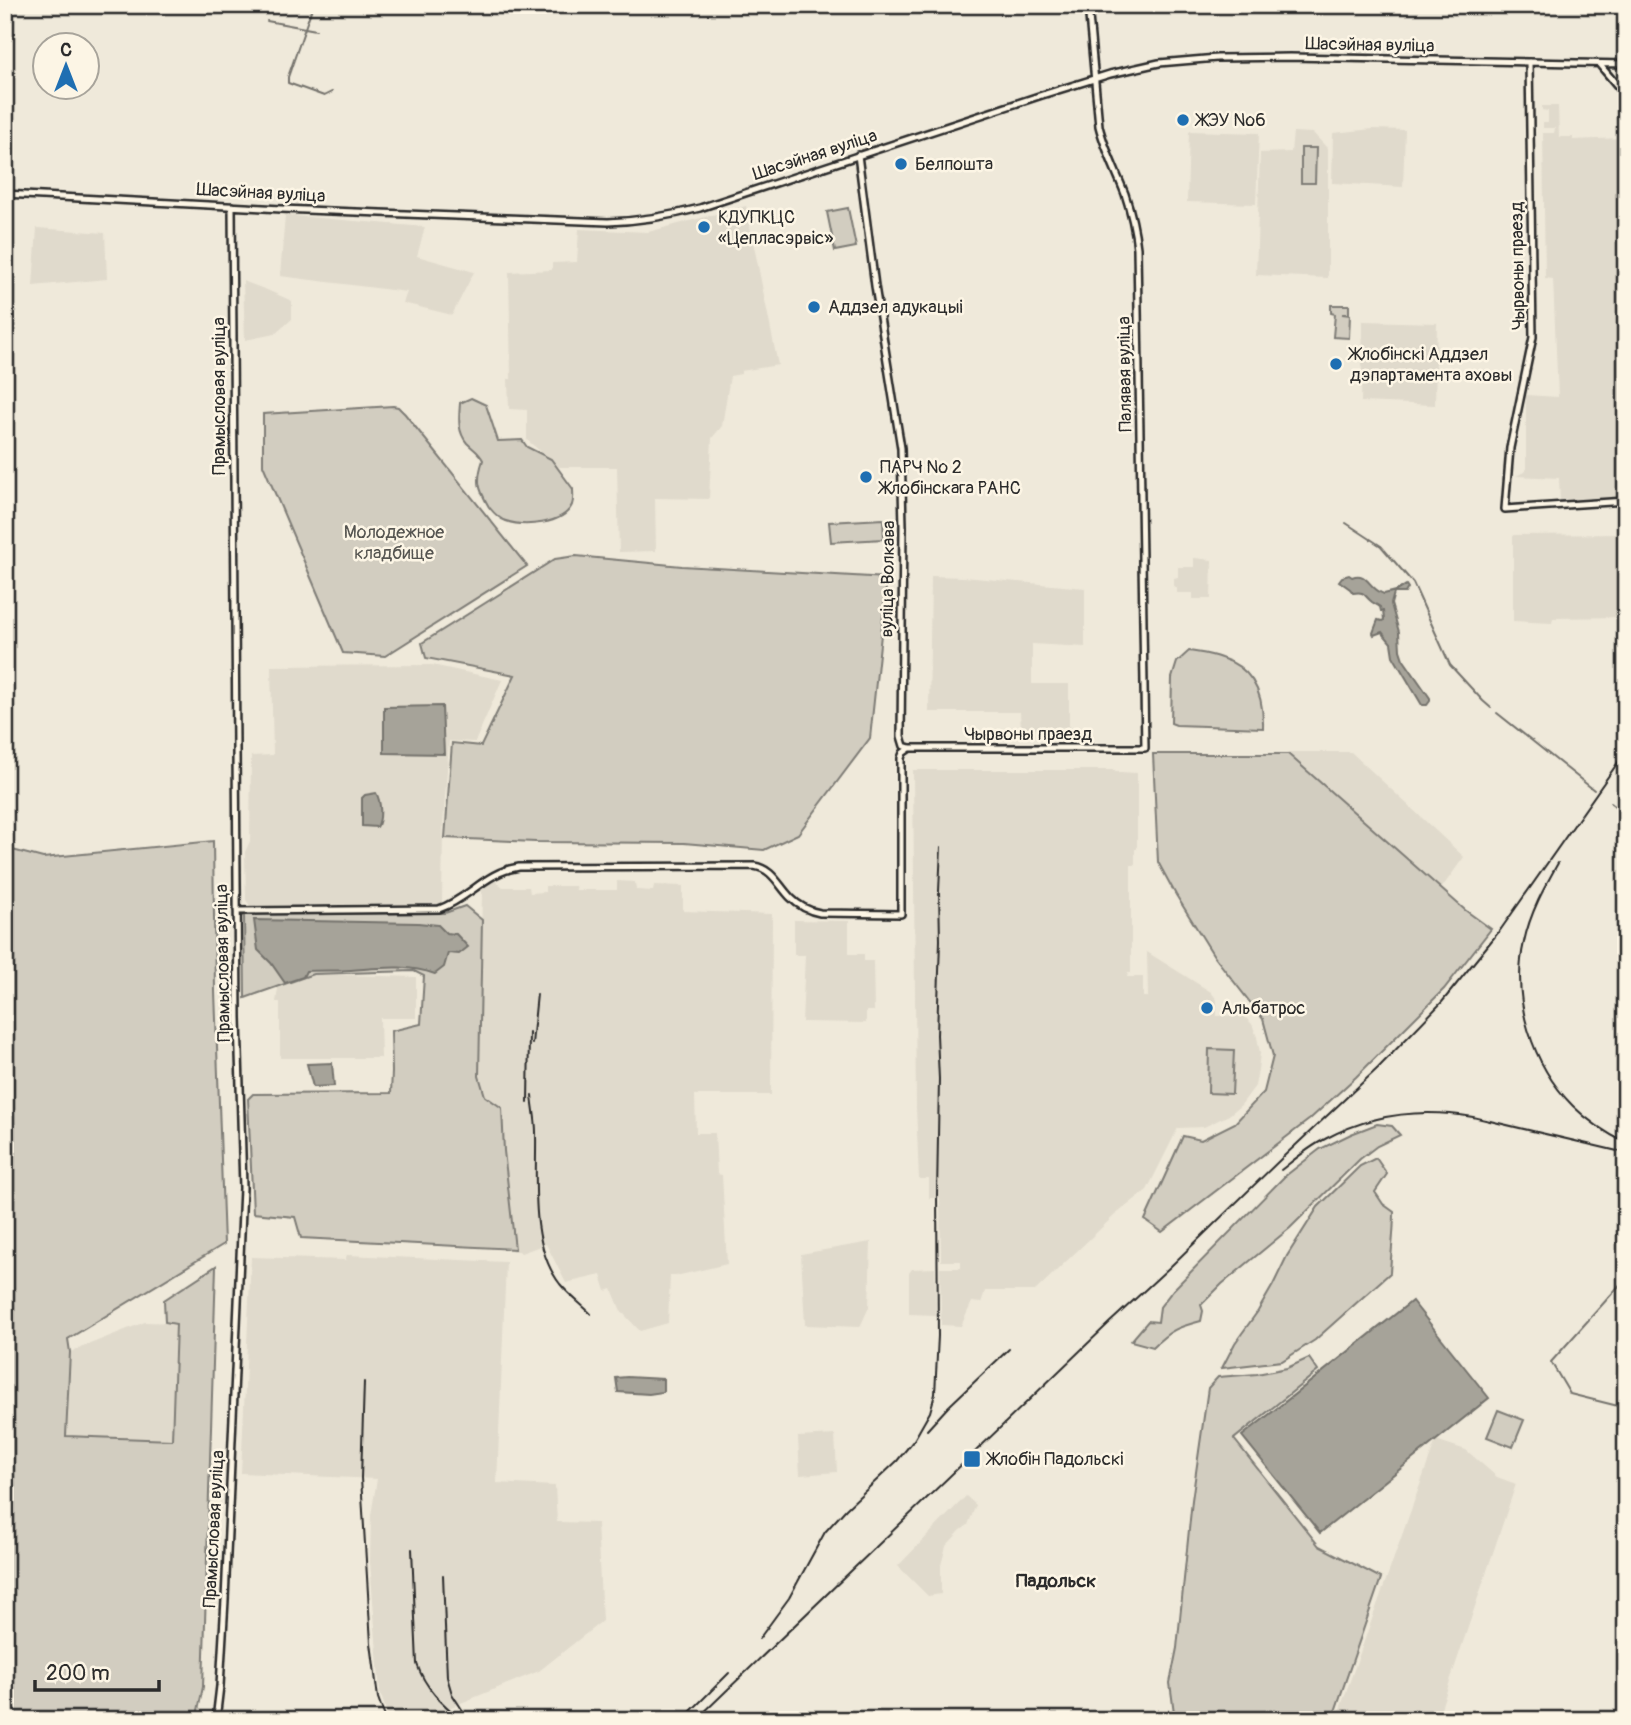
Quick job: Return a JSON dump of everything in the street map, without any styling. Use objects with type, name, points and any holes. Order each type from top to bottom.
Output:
[{"type":"street","name":"Палявая вуліца","points":[[1088,5],[1097,111],[1103,142],[1133,220],[1137,248],[1145,748]]},
{"type":"street","name":"Шасэйная вуліца","points":[[5,194],[608,222],[642,220],[700,208],[1094,79],[1159,63],[1217,58],[1290,57],[1626,64]]},
{"type":"street","name":"Чырвоны праезд","points":[[1529,62],[1533,337],[1510,449],[1505,509],[1626,501]]},
{"type":"street","points":[[1599,64],[1626,96]]},
{"type":"street","name":"вуліца Волкава","points":[[858,155],[875,286],[901,448],[901,736],[904,746],[910,748]]},
{"type":"street","name":"Прамысловая вуліца","points":[[216,1720],[225,1600],[242,1218],[232,206]]},
{"type":"street","name":"Чырвоны праезд","points":[[910,748],[1145,748]]},
{"type":"street","points":[[237,911],[439,909],[457,901],[500,871],[519,867],[754,866],[764,868],[772,874],[793,900],[810,911],[901,914],[901,758],[910,748]]},
{"type":"shaded area","points":[[1542,106],[1558,106],[1559,137],[1573,137],[1573,140],[1621,138],[1621,131],[1626,131],[1626,497],[1560,502],[1559,478],[1516,476],[1526,471],[1526,395],[1558,397],[1553,279],[1545,278],[1543,133],[1554,133],[1555,128],[1543,128],[1543,123],[1548,123],[1548,111],[1542,110]]},
{"type":"shaded area","points":[[1373,129],[1405,130],[1403,187],[1332,183],[1333,133]]},
{"type":"shaded area","points":[[1189,131],[1259,133],[1256,204],[1187,202]]},
{"type":"shaded area","points":[[1293,132],[1313,133],[1328,149],[1328,278],[1256,275],[1260,153],[1291,152]]},
{"type":"shaded area","points":[[746,206],[778,365],[741,371],[741,374],[730,376],[722,426],[712,438],[709,499],[655,498],[656,551],[619,552],[617,467],[559,467],[527,440],[527,410],[509,409],[509,272],[552,270],[552,263],[577,262],[579,229],[648,232]]},
{"type":"shaded area","points":[[285,215],[425,227],[417,256],[474,272],[452,315],[403,303],[407,292],[280,276]]},
{"type":"shaded area","points":[[37,228],[105,233],[107,279],[33,286]]},
{"type":"shaded area","points":[[243,281],[292,301],[292,319],[275,334],[245,340]]},
{"type":"shaded area","points":[[1363,321],[1437,323],[1435,405],[1361,402]]},
{"type":"shaded area","points":[[1626,534],[1626,617],[1553,618],[1552,623],[1513,621],[1513,535]]},
{"type":"shaded area","points":[[1194,558],[1212,560],[1211,599],[1193,599],[1193,593],[1177,593],[1177,587],[1174,587],[1178,567],[1194,567]]},
{"type":"shaded area","points":[[1349,575],[1362,576],[1384,594],[1406,585],[1408,588],[1405,593],[1394,593],[1391,604],[1403,659],[1430,698],[1427,705],[1422,705],[1393,656],[1391,643],[1382,632],[1373,633],[1378,620],[1384,620],[1383,611],[1364,594],[1353,593],[1339,581]]},
{"type":"shaded area","points":[[931,576],[1085,588],[1085,647],[1032,644],[1032,684],[1069,684],[1069,727],[1021,729],[1020,712],[929,712]]},
{"type":"shaded area","points":[[432,665],[502,680],[475,742],[449,741],[443,828],[442,904],[250,906],[246,900],[245,852],[250,841],[251,756],[273,755],[271,666]]},
{"type":"shaded area","points":[[442,706],[444,754],[384,753],[384,707]]},
{"type":"shaded area","points":[[1287,752],[1351,752],[1464,857],[1441,889]]},
{"type":"shaded area","points":[[913,770],[1114,770],[1137,773],[1137,849],[1135,865],[1131,865],[1131,973],[1128,973],[1127,977],[1143,977],[1143,997],[1148,997],[1147,952],[1211,992],[1217,1000],[1217,1016],[1243,1015],[1252,1024],[1260,1053],[1255,1086],[1241,1105],[1229,1115],[1204,1127],[1178,1128],[1147,1190],[1115,1215],[1035,1291],[985,1291],[981,1303],[972,1302],[961,1326],[941,1325],[940,1268],[961,1268],[961,1261],[941,1261],[940,1198],[929,1198],[929,1179],[919,1179]]},
{"type":"shaded area","points":[[376,793],[380,810],[379,824],[377,827],[362,826],[362,798]]},
{"type":"shaded area","points":[[494,880],[503,887],[529,887],[530,893],[545,892],[545,886],[575,886],[576,890],[617,890],[617,881],[635,882],[636,890],[653,891],[654,885],[683,886],[683,911],[772,914],[771,1095],[695,1095],[696,1133],[715,1133],[717,1174],[722,1175],[727,1264],[670,1276],[668,1323],[640,1331],[621,1311],[612,1289],[606,1291],[601,1275],[566,1283],[546,1244],[521,1253],[512,1251],[509,1247],[477,1075],[482,889]]},
{"type":"shaded area","points":[[254,920],[438,925],[446,933],[456,934],[468,947],[459,954],[448,953],[444,967],[435,974],[393,968],[306,971],[303,977],[285,983],[258,950]]},
{"type":"shaded area","points":[[794,920],[849,921],[849,954],[864,954],[864,961],[873,961],[874,1011],[866,1011],[866,1023],[802,1022],[805,955],[794,955]]},
{"type":"shaded area","points":[[313,974],[416,977],[416,1018],[380,1018],[381,1058],[280,1058],[280,1002],[276,1002],[278,988]]},
{"type":"shaded area","points":[[332,1063],[334,1086],[313,1087],[307,1064]]},
{"type":"shaded area","points":[[871,1242],[869,1307],[860,1327],[805,1325],[801,1254]]},
{"type":"shaded area","points":[[347,1255],[506,1262],[497,1483],[555,1486],[557,1522],[597,1523],[602,1621],[539,1671],[444,1710],[446,1718],[442,1720],[389,1720],[380,1692],[370,1562],[371,1515],[377,1479],[241,1473],[251,1257],[345,1260]]},
{"type":"shaded area","points":[[935,1268],[936,1315],[909,1314],[909,1273],[912,1269]]},
{"type":"shaded area","points":[[1412,1301],[1489,1398],[1320,1533],[1242,1436]]},
{"type":"shaded area","points":[[145,1322],[176,1323],[172,1440],[66,1436],[70,1352]]},
{"type":"shaded area","points":[[616,1378],[663,1379],[663,1392],[618,1392]]},
{"type":"shaded area","points":[[835,1435],[837,1472],[800,1475],[798,1437]]},
{"type":"shaded area","points":[[1436,1440],[1466,1450],[1497,1477],[1516,1484],[1437,1720],[1336,1720]]},
{"type":"shaded area","points":[[966,1496],[976,1505],[968,1525],[946,1546],[941,1565],[941,1594],[928,1596],[898,1566]]},
{"type":"green space","points":[[1301,148],[1316,148],[1315,183],[1301,183]]},
{"type":"green space","points":[[848,208],[856,247],[835,251],[827,212]]},
{"type":"green space","points":[[1331,305],[1349,305],[1349,314],[1342,314],[1350,315],[1349,338],[1333,337],[1335,314],[1331,313]]},
{"type":"green space","points":[[471,398],[486,405],[498,441],[522,440],[527,447],[551,459],[573,489],[573,503],[567,512],[552,520],[532,524],[513,523],[496,515],[482,495],[479,484],[483,460],[467,443],[460,429],[460,403]]},
{"type":"green space","name":"Молодежное кладбище","points":[[393,406],[405,414],[527,566],[385,656],[343,653],[263,465],[263,414]]},
{"type":"green space","points":[[883,519],[884,539],[831,542],[829,522]]},
{"type":"green space","points":[[576,556],[682,566],[887,578],[870,738],[798,834],[764,850],[684,843],[445,838],[452,743],[481,746],[515,675],[426,658],[422,643],[555,559]]},
{"type":"green space","points":[[1189,651],[1232,663],[1249,676],[1262,705],[1263,728],[1171,723],[1172,678],[1177,662]]},
{"type":"green space","points":[[1153,754],[1288,754],[1465,910],[1491,929],[1444,989],[1356,1077],[1310,1119],[1162,1232],[1145,1220],[1183,1136],[1201,1140],[1235,1123],[1264,1092],[1273,1056],[1263,1019],[1214,956],[1158,862]]},
{"type":"green space","points":[[213,841],[224,1244],[68,1339],[70,1352],[66,1436],[172,1440],[176,1324],[165,1322],[164,1300],[216,1266],[203,1687],[196,1720],[5,1720],[5,848],[43,858]]},
{"type":"green space","points":[[465,906],[482,920],[479,1076],[485,1096],[502,1108],[515,1249],[301,1238],[295,1217],[253,1213],[248,1099],[253,1094],[391,1093],[391,1031],[421,1024],[424,976],[414,971],[313,974],[245,998],[244,914],[445,913]]},
{"type":"green space","points":[[1209,1049],[1234,1050],[1232,1094],[1208,1093]]},
{"type":"green space","points":[[1377,1124],[1392,1126],[1400,1135],[1377,1146],[1360,1159],[1290,1228],[1222,1284],[1201,1305],[1201,1321],[1175,1330],[1153,1347],[1131,1341],[1148,1321],[1158,1322],[1160,1307],[1173,1290],[1284,1177],[1320,1149]]},
{"type":"green space","points":[[1376,1158],[1387,1174],[1375,1192],[1383,1204],[1394,1212],[1390,1273],[1315,1340],[1282,1361],[1222,1368],[1318,1207],[1360,1166]]},
{"type":"green space","points":[[1309,1358],[1318,1371],[1234,1439],[1319,1546],[1381,1578],[1332,1720],[1175,1720],[1170,1683],[1177,1648],[1192,1500],[1208,1388],[1218,1377],[1287,1368]]},
{"type":"green space","points":[[1498,1410],[1524,1420],[1513,1447],[1487,1437]]},
{"type":"waterway","points":[[313,5],[288,83],[324,96],[332,92]]},
{"type":"waterway","points":[[267,21],[316,30]]},
{"type":"waterway","points":[[1346,523],[1381,546],[1413,583],[1450,665],[1491,708]]},
{"type":"waterway","points":[[1497,713],[1594,790]]},
{"type":"waterway","points":[[1611,803],[1626,815]]},
{"type":"waterway","points":[[1626,1278],[1551,1362],[1570,1394],[1626,1408]]},
{"type":"railway","points":[[696,1720],[1378,1068],[1442,1002],[1501,929],[1626,751]]},
{"type":"railway","points":[[759,1639],[789,1598],[825,1532],[897,1461],[914,1440],[930,1412],[935,1394],[938,1336],[937,1035],[941,847]]},
{"type":"railway","points":[[1558,863],[1534,911],[1524,942],[1520,986],[1528,1030],[1546,1071],[1559,1090],[1585,1117],[1626,1143]]},
{"type":"railway","points":[[532,1044],[537,994]]},
{"type":"railway","points":[[528,1103],[529,1032]]},
{"type":"railway","points":[[532,1095],[536,1127],[537,1211],[543,1250],[560,1284],[591,1314]]},
{"type":"railway","points":[[1281,1170],[1313,1146],[1342,1131],[1379,1119],[1416,1113],[1473,1117],[1626,1153]]},
{"type":"railway","points":[[927,1430],[1009,1349]]},
{"type":"railway","points":[[364,1382],[361,1478],[371,1643],[378,1698],[386,1720]]},
{"type":"railway","points":[[412,1549],[417,1664],[435,1695],[462,1720]]},
{"type":"railway","points":[[443,1575],[447,1677],[452,1694],[467,1717]]},
{"type":"railway","points":[[682,1720],[729,1673]]},
{"type":"place","name":"ЖЭУ №6","points":[[1183,120]]},
{"type":"place","name":"Белпошта","points":[[901,164]]},
{"type":"place","name":"КДУПКЦС «Цепласэрвіс»","points":[[704,227]]},
{"type":"place","name":"Аддзел адукацыі","points":[[814,307]]},
{"type":"place","name":"Жлобінскі Аддзел дэпартамента аховы","points":[[1336,364]]},
{"type":"place","name":"ПАРЧ № 2 Жлобінскага РАНС","points":[[866,477]]},
{"type":"place","name":"Альбатрос","points":[[1207,1008]]},
{"type":"place","name":"Жлобін Падольскі","points":[[972,1459]]},
{"type":"district","name":"Падольск","points":[[1056,1581]]}]
